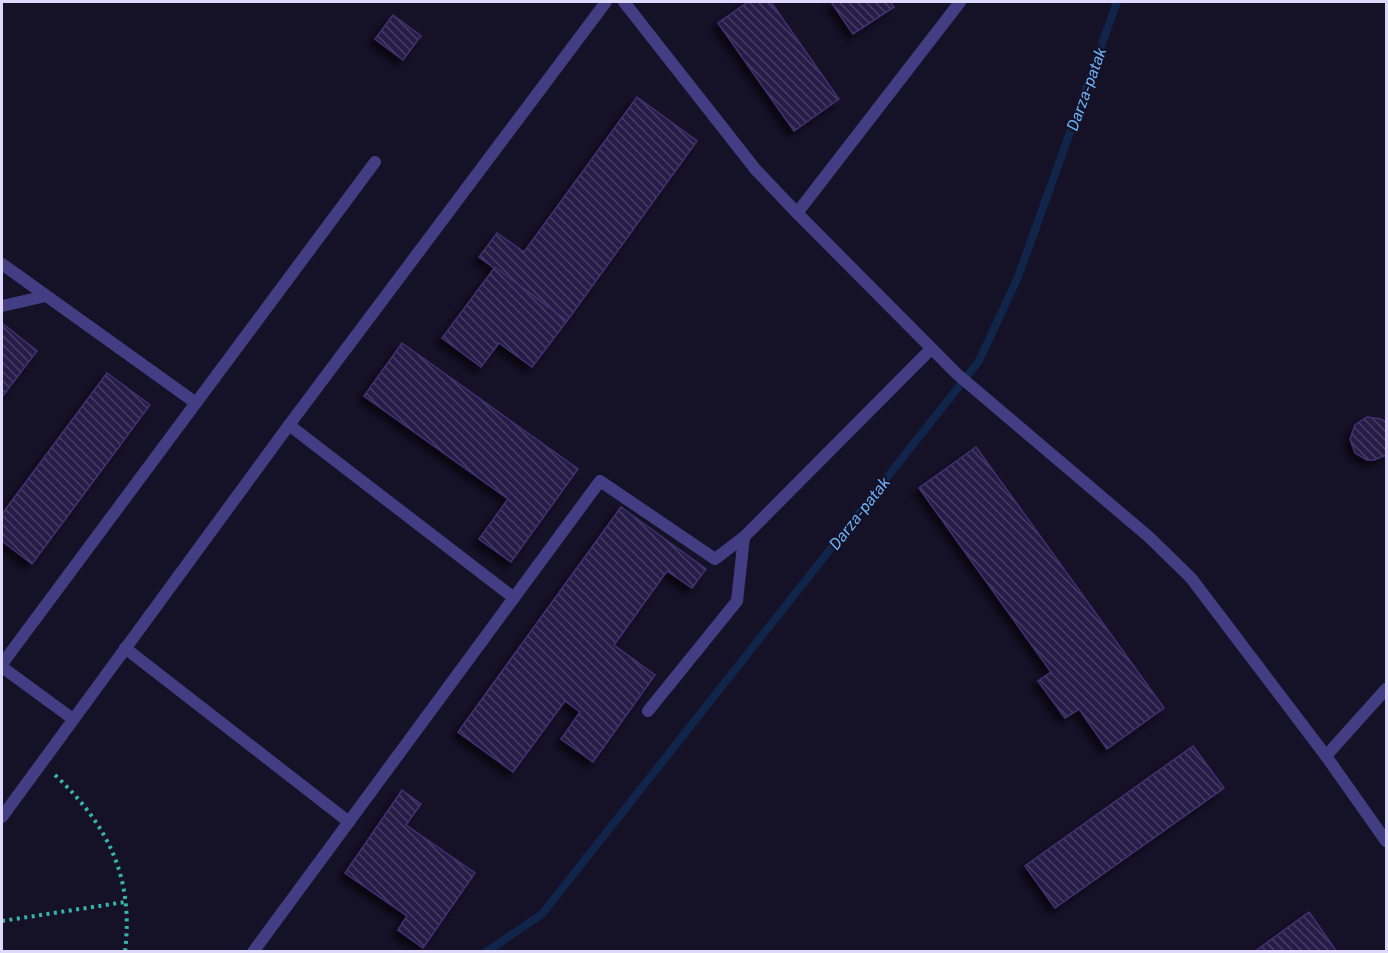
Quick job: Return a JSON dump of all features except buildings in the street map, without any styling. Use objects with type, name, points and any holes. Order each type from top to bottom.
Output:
[{"type":"lane","points":[[2,817],[289,425],[606,2]]},
{"type":"lane","points":[[624,2],[756,170],[797,213],[957,374],[1149,537],[1191,578],[1326,756],[1386,841]]},
{"type":"lane","points":[[797,213],[960,2]]},
{"type":"lane","points":[[73,719],[2,665],[375,162]]},
{"type":"lane","points":[[2,264],[196,403]]},
{"type":"lane","points":[[2,306],[46,296]]},
{"type":"lane","points":[[254,951],[600,481],[715,559],[744,537],[931,349]]},
{"type":"lane","points":[[289,425],[514,598]]},
{"type":"lane","points":[[648,711],[737,601],[744,537]]},
{"type":"lane","points":[[126,648],[349,822]]},
{"type":"lane","points":[[1326,756],[1386,689]]},
{"type":"path","points":[[42,762],[65,784],[100,825],[111,845],[125,903],[125,951]]},
{"type":"path","points":[[2,921],[125,903]]},
{"type":"waterway","name":"Darza-patak","points":[[486,952],[542,914],[979,361],[1018,277],[1117,2]]}]
